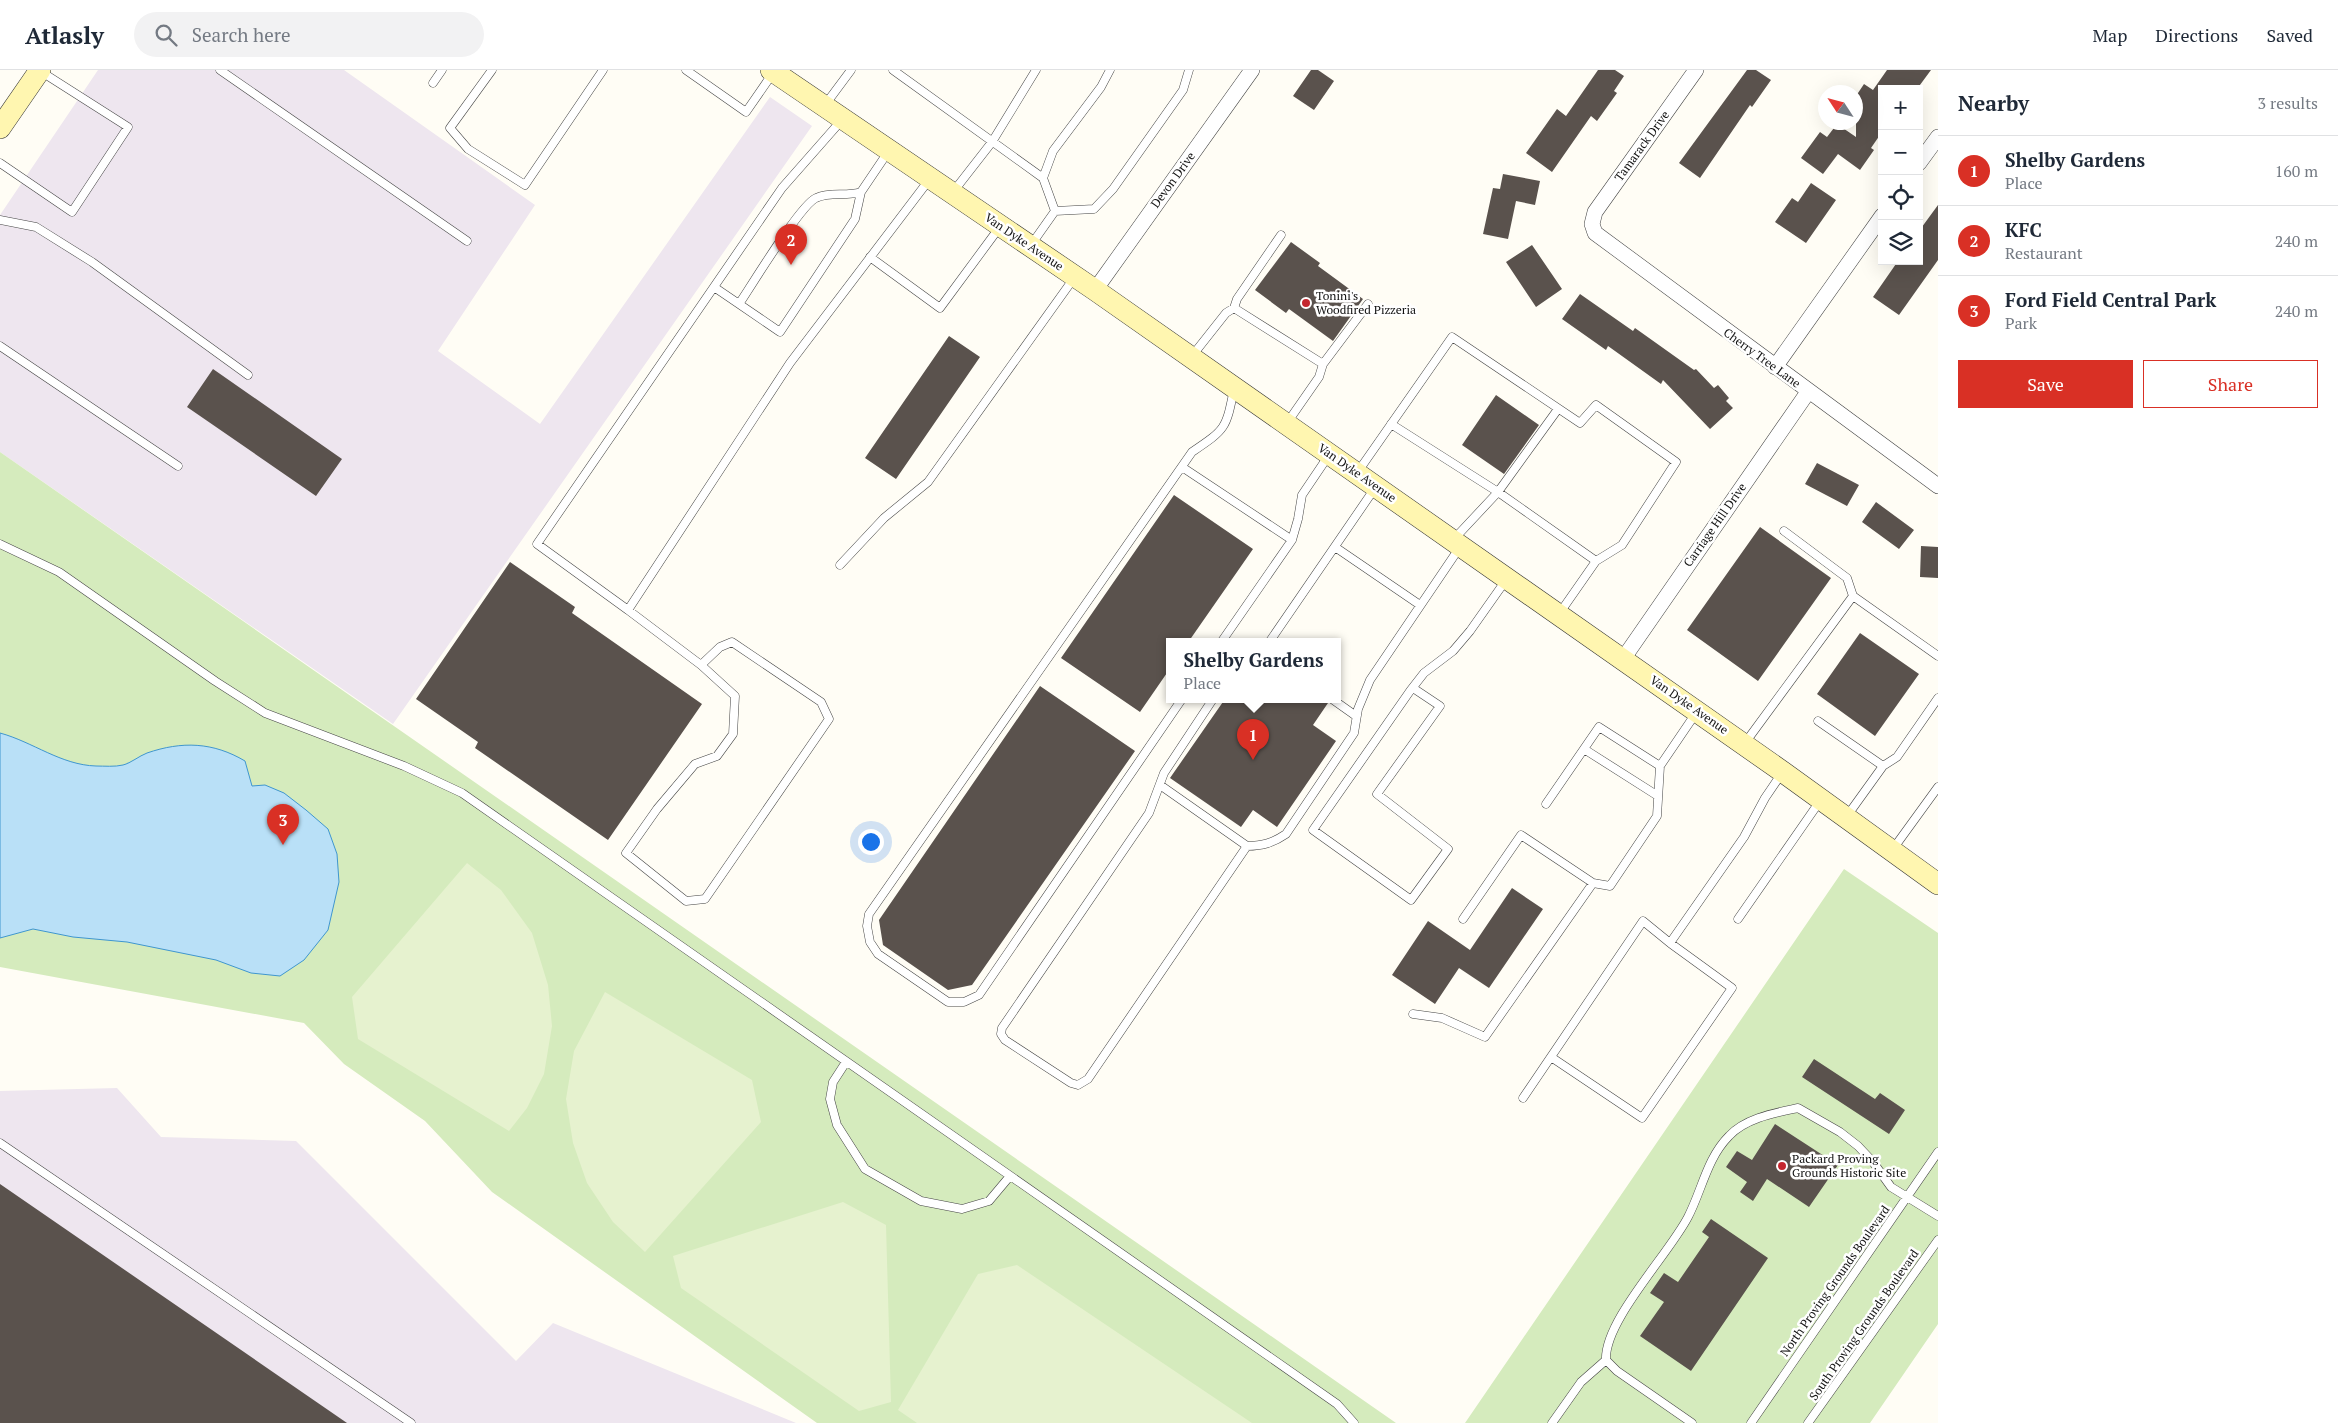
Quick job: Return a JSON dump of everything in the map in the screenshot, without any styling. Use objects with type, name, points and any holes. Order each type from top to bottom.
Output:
[{"type":"main road","points":[[0,128],[40,70]]},
{"type":"main road","name":"Van Dyke Avenue","points":[[779,72],[842,119],[1095,290],[1559,614],[1938,884]]},
{"type":"street","name":"Devon Drive","points":[[1095,290],[1252,70]]},
{"type":"street","name":"Tamarack Drive","points":[[1592,224],[1595,212],[1696,70]]},
{"type":"street","points":[[1923,157],[1938,136]]},
{"type":"street","points":[[1775,367],[1879,220]]},
{"type":"street","name":"Cherry Tree Lane","points":[[1592,224],[1600,238],[1938,486]]},
{"type":"street","name":"Carriage Hill Drive","points":[[1623,659],[1808,392]]},
{"type":"lane","points":[[0,164],[72,212],[128,128],[40,70]]},
{"type":"lane","points":[[220,70],[467,241]]},
{"type":"lane","points":[[434,82],[442,70]]},
{"type":"lane","points":[[492,70],[450,128],[468,149],[524,185],[603,70]]},
{"type":"lane","points":[[686,70],[746,112],[779,72]]},
{"type":"lane","points":[[824,106],[851,70]]},
{"type":"lane","points":[[893,70],[1042,178],[1055,211]]},
{"type":"lane","points":[[952,193],[992,142],[1036,70]]},
{"type":"lane","points":[[1042,178],[1053,151],[1101,87],[1110,70]]},
{"type":"lane","points":[[1055,211],[1094,209],[1107,196],[1183,90],[1189,70]]},
{"type":"lane","points":[[701,665],[720,647],[732,642],[821,702],[829,718],[706,899],[686,901],[626,853],[657,809],[695,764],[717,756],[733,734],[735,696],[701,665],[537,544],[782,188],[842,119]]},
{"type":"lane","points":[[714,287],[780,332],[855,219],[861,192],[889,151]]},
{"type":"lane","points":[[628,610],[790,363],[930,178]]},
{"type":"lane","points":[[739,304],[800,213],[813,199],[834,192],[852,195],[861,192]]},
{"type":"lane","points":[[1030,246],[1055,211]]},
{"type":"lane","points":[[0,220],[36,227],[92,262],[248,375]]},
{"type":"lane","points":[[870,258],[940,308],[1001,226]]},
{"type":"lane","points":[[1191,357],[1226,312],[1234,308],[1237,299],[1281,235]]},
{"type":"lane","points":[[840,565],[884,518],[928,482],[1075,277]]},
{"type":"lane","points":[[1287,424],[1319,377],[1323,364],[1368,304]]},
{"type":"lane","points":[[1234,308],[1323,364]]},
{"type":"lane","points":[[1357,473],[1452,337],[1580,423],[1596,405],[1676,462],[1622,545],[1596,561],[1559,614]]},
{"type":"lane","points":[[0,346],[178,466]]},
{"type":"lane","points":[[1179,703],[978,995],[964,1002],[948,1002],[878,954],[870,942],[867,926],[869,914],[1192,452],[1221,432],[1228,419],[1234,387]]},
{"type":"lane","points":[[1160,785],[1246,846],[1259,846],[1275,841],[1286,834],[1354,733],[1356,716],[1370,680],[1420,605],[1457,543],[1498,492],[1558,408]]},
{"type":"lane","points":[[1391,424],[1498,492],[1596,561]]},
{"type":"lane","points":[[1224,638],[1292,540],[1298,520],[1302,495],[1330,454]]},
{"type":"lane","points":[[1182,467],[1292,540]]},
{"type":"lane","points":[[1272,638],[1376,487]]},
{"type":"lane","points":[[1784,531],[1847,578],[1853,596],[1938,656]]},
{"type":"lane","points":[[0,544],[59,572],[215,681],[265,713],[404,766],[462,793],[1337,1404],[1354,1423]]},
{"type":"lane","points":[[1335,547],[1420,605]]},
{"type":"lane","points":[[1413,688],[1440,706],[1377,794],[1448,849],[1411,900],[1313,830],[1424,672],[1453,651],[1470,631],[1507,578]]},
{"type":"lane","points":[[1744,744],[1853,596]]},
{"type":"lane","points":[[1846,817],[1883,766],[1896,757],[1938,698]]},
{"type":"lane","points":[[1210,703],[1164,773],[1149,812],[1002,1028],[1001,1034],[1005,1040],[1071,1083],[1078,1085],[1088,1079],[1246,846]]},
{"type":"lane","points":[[1338,703],[1356,716]]},
{"type":"lane","points":[[1463,918],[1521,835],[1593,883],[1610,886],[1657,816],[1660,766],[1697,711]]},
{"type":"lane","points":[[1818,721],[1883,766]]},
{"type":"lane","points":[[1546,804],[1600,727],[1660,766]]},
{"type":"lane","points":[[1584,750],[1658,796]]},
{"type":"lane","points":[[1670,943],[1744,837],[1765,798],[1783,772]]},
{"type":"lane","points":[[1892,850],[1938,787]]},
{"type":"lane","points":[[1738,919],[1821,799]]},
{"type":"lane","points":[[1413,1014],[1442,1018],[1486,1037],[1593,883]]},
{"type":"lane","points":[[1524,1098],[1551,1057],[1643,921],[1732,988],[1642,1118],[1551,1057]]},
{"type":"lane","points":[[846,1062],[832,1082],[830,1099],[837,1125],[865,1169],[921,1200],[962,1209],[989,1201],[1010,1176]]},
{"type":"lane","points":[[1692,1423],[1617,1371],[1606,1360],[1605,1348],[1614,1327],[1687,1219],[1717,1151],[1730,1135],[1752,1120],[1798,1108],[1840,1132],[1858,1146],[1873,1162],[1891,1187],[1938,1216]]},
{"type":"lane","points":[[0,1143],[411,1423]]},
{"type":"lane","name":"North Proving Grounds Boulevard","points":[[1751,1423],[1937,1156]]},
{"type":"lane","name":"South Proving Grounds Boulevard","points":[[1808,1423],[1938,1240]]},
{"type":"lane","points":[[1552,1423],[1581,1382],[1606,1360]]},
{"type":"shaded area","points":[[98,70],[344,70],[535,205],[438,351],[540,424],[770,97],[812,126],[393,724],[0,452],[0,215]]},
{"type":"shaded area","points":[[117,1088],[161,1137],[296,1141],[516,1361],[553,1323],[796,1423],[0,1423],[0,1091]]},
{"type":"green space","points":[[0,452],[1396,1423],[817,1423],[492,1192],[425,1121],[344,1064],[304,1023],[0,967]]},
{"type":"green space","points":[[467,863],[501,890],[532,933],[548,985],[552,1026],[544,1074],[527,1108],[509,1131],[358,1039],[352,997]]},
{"type":"green space","name":"Packard Proving Grounds Historic Site","points":[[1844,869],[1938,933],[1938,1324],[1870,1423],[1465,1423]]},
{"type":"green space","points":[[605,992],[752,1080],[761,1122],[645,1252],[613,1222],[587,1183],[573,1143],[566,1099],[574,1051]]},
{"type":"green space","points":[[843,1202],[886,1225],[891,1402],[859,1411],[681,1288],[673,1256]]},
{"type":"green space","points":[[1017,1265],[1252,1423],[917,1423],[898,1410],[978,1274]]},
{"type":"water","points":[[0,733],[71,762],[83,765],[120,766],[147,753],[185,745],[197,745],[221,750],[245,761],[252,786],[265,785],[284,793],[328,829],[337,854],[339,882],[328,930],[304,960],[280,976],[251,973],[216,960],[127,942],[73,937],[33,929],[0,938]]},
{"type":"building","points":[[1311,70],[1318,70],[1334,81],[1314,110],[1293,96]]},
{"type":"building","points":[[1598,70],[1615,70],[1624,76],[1614,91],[1617,93],[1597,121],[1591,116],[1552,172],[1526,153],[1557,109],[1566,116]]},
{"type":"building","points":[[1747,70],[1756,70],[1771,80],[1752,107],[1750,105],[1700,178],[1679,163]]},
{"type":"building","points":[[1887,70],[1931,70],[1920,85],[1878,85],[1878,138],[1871,148],[1874,150],[1860,170],[1838,154],[1823,174],[1801,158],[1820,132],[1827,137],[1832,130],[1846,130],[1856,137],[1856,130],[1863,130],[1863,86],[1864,84],[1873,90]]},
{"type":"building","points":[[1503,174],[1540,181],[1535,205],[1516,201],[1508,239],[1483,234],[1493,188],[1500,189]]},
{"type":"building","points":[[1811,183],[1836,200],[1806,243],[1775,222],[1792,198],[1798,202]]},
{"type":"building","points":[[1938,205],[1938,260],[1899,315],[1873,297],[1895,265],[1923,265],[1923,226]]},
{"type":"building","points":[[1291,242],[1320,263],[1318,266],[1363,299],[1333,341],[1289,309],[1286,313],[1255,290]]},
{"type":"building","points":[[1532,245],[1562,289],[1536,307],[1506,262]]},
{"type":"building","points":[[1580,294],[1633,331],[1635,328],[1694,370],[1696,369],[1714,388],[1718,385],[1729,398],[1726,401],[1733,408],[1710,429],[1663,380],[1661,384],[1608,346],[1606,350],[1562,319]]},
{"type":"building","points":[[949,336],[980,357],[896,479],[865,458]]},
{"type":"building","points":[[213,369],[342,459],[316,496],[187,407]]},
{"type":"building","points":[[1496,395],[1539,425],[1504,474],[1462,445]]},
{"type":"building","points":[[1817,463],[1859,485],[1847,506],[1805,484]]},
{"type":"building","points":[[1174,495],[1253,549],[1191,638],[1166,638],[1166,674],[1140,712],[1061,658]]},
{"type":"building","points":[[1876,502],[1914,530],[1899,549],[1862,522]]},
{"type":"building","points":[[1760,527],[1831,578],[1758,681],[1687,630]]},
{"type":"building","points":[[1921,546],[1938,547],[1938,578],[1920,577]]},
{"type":"building","points":[[510,562],[575,607],[572,613],[702,704],[608,840],[475,748],[478,742],[416,699]]},
{"type":"building","points":[[1860,633],[1919,674],[1875,736],[1817,694]]},
{"type":"building","points":[[1040,686],[1135,751],[972,985],[948,990],[883,945],[879,920]]},
{"type":"building","points":[[1222,703],[1328,703],[1313,725],[1336,741],[1277,827],[1253,810],[1241,827],[1170,778]]},
{"type":"building","points":[[1512,888],[1543,909],[1489,988],[1459,968],[1435,1004],[1392,975],[1428,921],[1470,950]]},
{"type":"building","points":[[1814,1059],[1875,1099],[1880,1093],[1905,1110],[1889,1134],[1802,1077]]},
{"type":"building","name":"Packard Proving Grounds Historic Site","points":[[1775,1124],[1838,1165],[1809,1207],[1767,1179],[1753,1201],[1740,1192],[1747,1182],[1726,1167],[1737,1151],[1752,1160]]},
{"type":"building","points":[[0,1184],[347,1423],[0,1423]]},
{"type":"building","points":[[1711,1219],[1768,1258],[1691,1371],[1640,1336],[1664,1302],[1650,1293],[1664,1273],[1678,1282],[1709,1237],[1702,1232]]},
{"type":"place","name":"KFC","points":[[791,265]]},
{"type":"place","name":"Tonini's Woodfired Pizzeria","points":[[1306,303]]},
{"type":"place","name":"Shelby Gardens","points":[[1253,760]]},
{"type":"place","name":"Ford Field Central Park","points":[[283,845]]},
{"type":"place","name":"Packard Proving Grounds Historic Site","points":[[1782,1166]]}]
